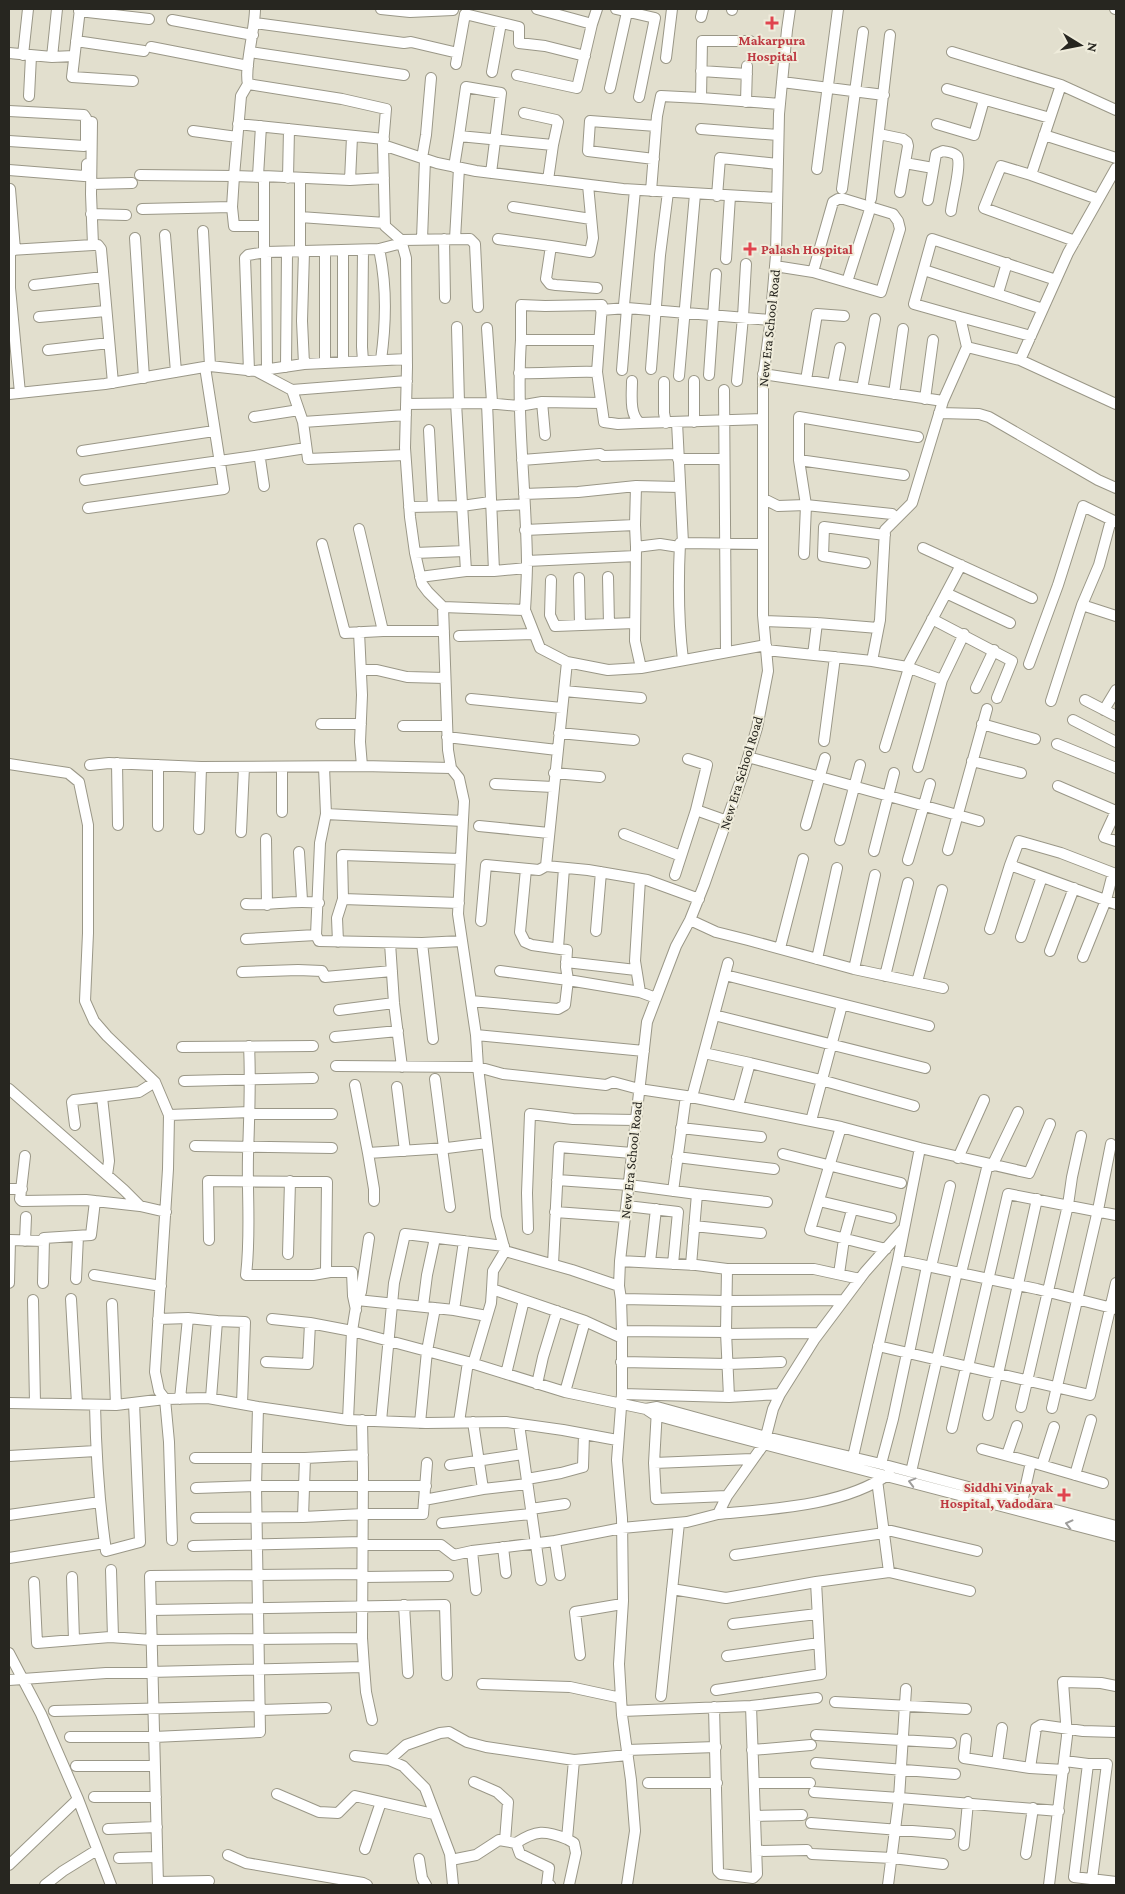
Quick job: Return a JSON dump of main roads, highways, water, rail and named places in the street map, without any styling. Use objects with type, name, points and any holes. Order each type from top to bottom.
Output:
[{"type":"place","name":"Makarpura Hospital","points":[[772,23]]},
{"type":"place","name":"Palash Hospital","points":[[750,249]]},
{"type":"place","name":"Siddhi Vinayak Hospital, Vadodara","points":[[1064,1495]]}]
